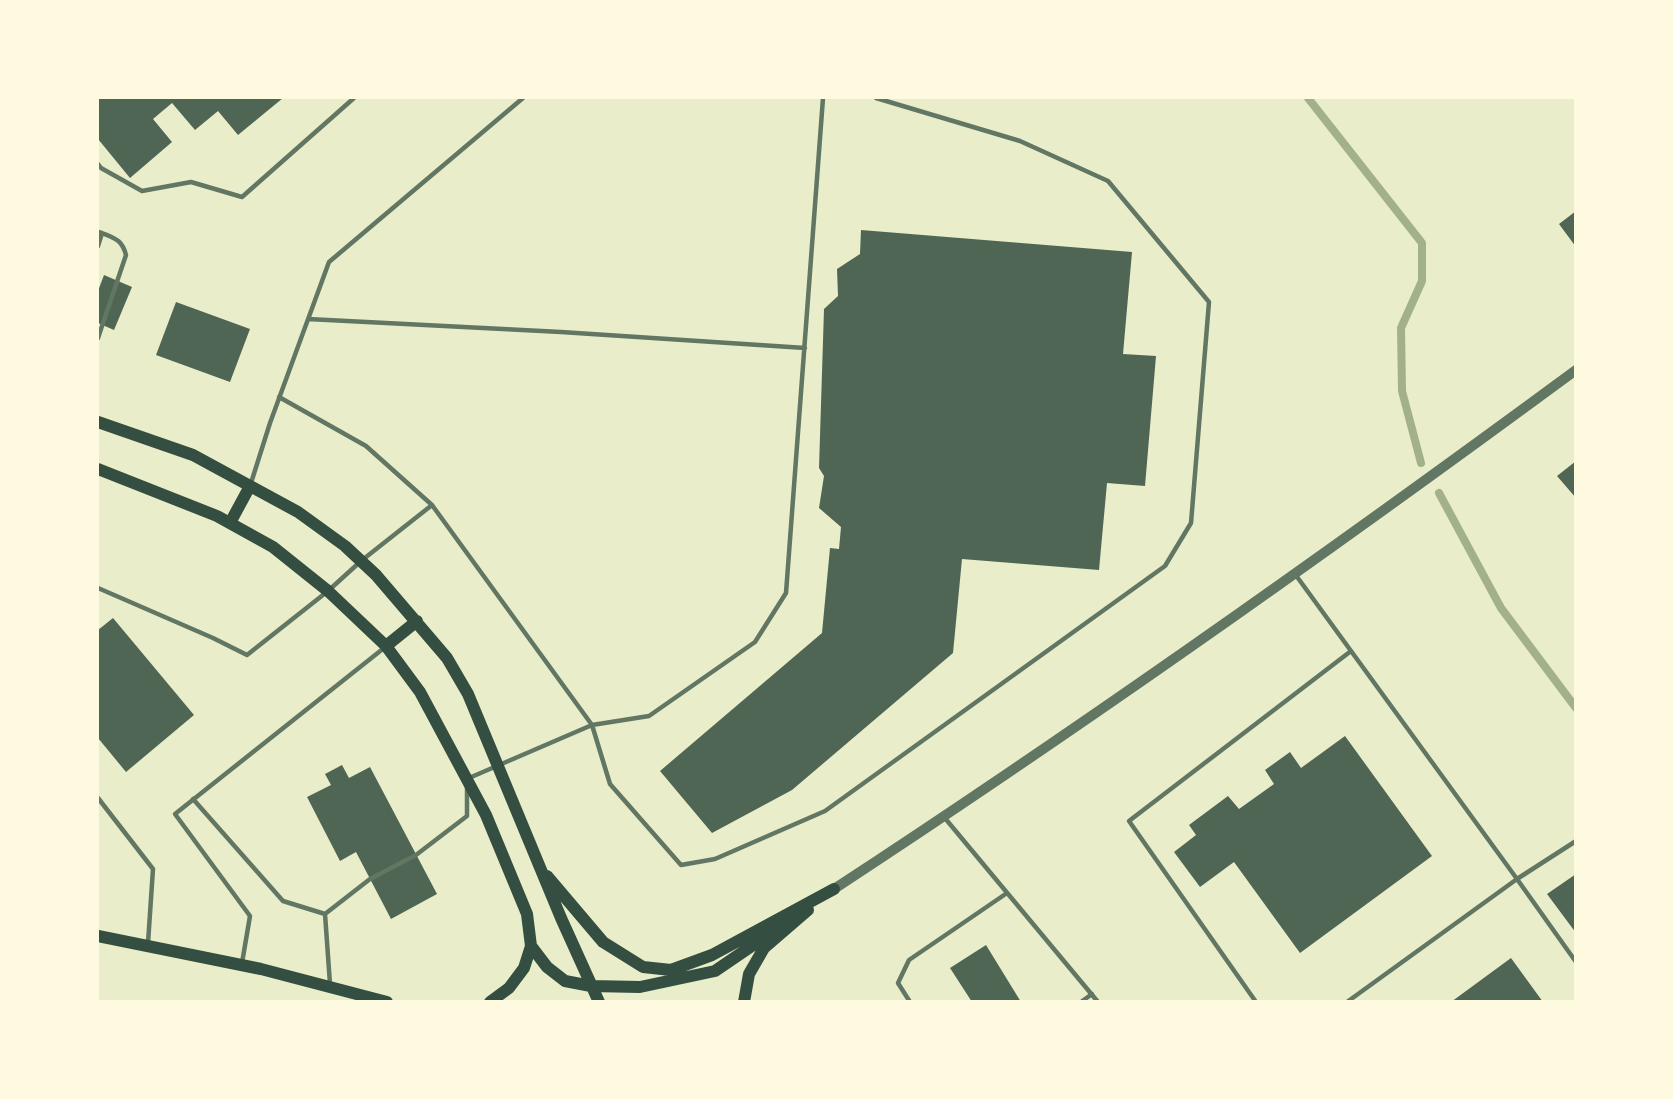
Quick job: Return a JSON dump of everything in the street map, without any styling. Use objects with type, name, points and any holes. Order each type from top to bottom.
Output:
[{"type":"main road","points":[[98,422],[193,455],[298,512],[345,546],[376,575],[417,621],[447,658],[463,685],[599,1002]]},
{"type":"main road","points":[[98,469],[217,516],[273,547],[328,591],[386,646],[420,692],[486,815],[528,914],[531,946],[524,968],[510,988],[490,1002]]},
{"type":"main road","points":[[230,524],[250,486]]},
{"type":"main road","points":[[386,646],[417,621]]},
{"type":"main road","points":[[540,867],[603,942],[643,967],[671,970],[712,955],[834,889]]},
{"type":"main road","points":[[531,946],[547,967],[565,981],[591,986],[640,987],[715,971],[834,889]]},
{"type":"main road","points":[[744,1002],[749,974],[764,948],[834,889]]},
{"type":"main road","points":[[98,936],[242,965],[387,1002]]},
{"type":"street","points":[[834,889],[1120,696],[1294,574],[1575,370]]},
{"type":"lane","points":[[98,164],[100,168],[142,191],[191,182],[242,197],[354,98]]},
{"type":"lane","points":[[250,486],[279,397],[329,262],[523,98]]},
{"type":"lane","points":[[325,914],[370,879],[416,855],[467,816],[466,780],[592,725],[649,716],[755,642],[786,593],[823,98]]},
{"type":"lane","points":[[279,397],[366,446],[432,505],[592,725],[610,784],[681,865],[714,859],[825,811],[1165,566],[1191,523],[1209,302],[1108,181],[1020,141],[876,98]]},
{"type":"lane","points":[[98,246],[100,232],[118,240],[124,246],[126,255],[98,338]]},
{"type":"lane","points":[[308,319],[805,348]]},
{"type":"lane","points":[[98,588],[247,655],[432,505]]},
{"type":"lane","points":[[1294,574],[1575,962]]},
{"type":"lane","points":[[242,965],[250,916],[175,814],[386,646]]},
{"type":"lane","points":[[1256,1002],[1129,821],[1351,651]]},
{"type":"lane","points":[[98,798],[153,869],[147,946]]},
{"type":"lane","points":[[193,799],[283,901],[325,914]]},
{"type":"lane","points":[[943,817],[1098,1002]]},
{"type":"lane","points":[[1347,1002],[1517,879],[1575,841]]},
{"type":"lane","points":[[910,1002],[898,982],[909,960],[1007,893]]},
{"type":"lane","points":[[325,914],[330,987]]},
{"type":"lane","points":[[1081,1002],[1092,994]]},
{"type":"building","points":[[98,98],[283,98],[238,135],[218,111],[195,130],[172,103],[153,119],[172,142],[130,178],[98,139]]},
{"type":"building","points":[[1576,211],[1576,247],[1559,224]]},
{"type":"building","points":[[861,230],[1132,252],[1123,354],[1156,356],[1145,486],[1107,483],[1099,570],[962,559],[953,653],[792,790],[712,833],[660,771],[822,633],[830,548],[839,549],[841,527],[819,508],[824,476],[819,468],[824,309],[838,296],[837,269],[860,254]]},
{"type":"building","points":[[104,275],[132,287],[114,330],[98,323],[98,291]]},
{"type":"building","points":[[176,302],[250,329],[230,382],[156,355]]},
{"type":"building","points":[[1576,461],[1576,498],[1557,476]]},
{"type":"building","points":[[113,618],[194,715],[126,772],[98,738],[98,630]]},
{"type":"building","points":[[1345,736],[1432,856],[1300,953],[1234,862],[1200,887],[1174,852],[1196,835],[1189,825],[1228,796],[1239,809],[1274,784],[1265,770],[1290,752],[1301,768]]},
{"type":"building","points":[[342,765],[349,778],[370,767],[437,894],[391,919],[356,852],[340,861],[307,797],[331,785],[325,774]]},
{"type":"building","points":[[1576,874],[1576,933],[1547,894]]},
{"type":"building","points":[[986,945],[1021,1002],[972,1002],[950,968]]},
{"type":"building","points":[[1511,958],[1543,1002],[1451,1002]]},
{"type":"waterway","points":[[1308,98],[1422,243],[1422,281],[1401,328],[1402,391],[1421,463]]},
{"type":"waterway","points":[[1439,493],[1501,608],[1576,708]]}]
